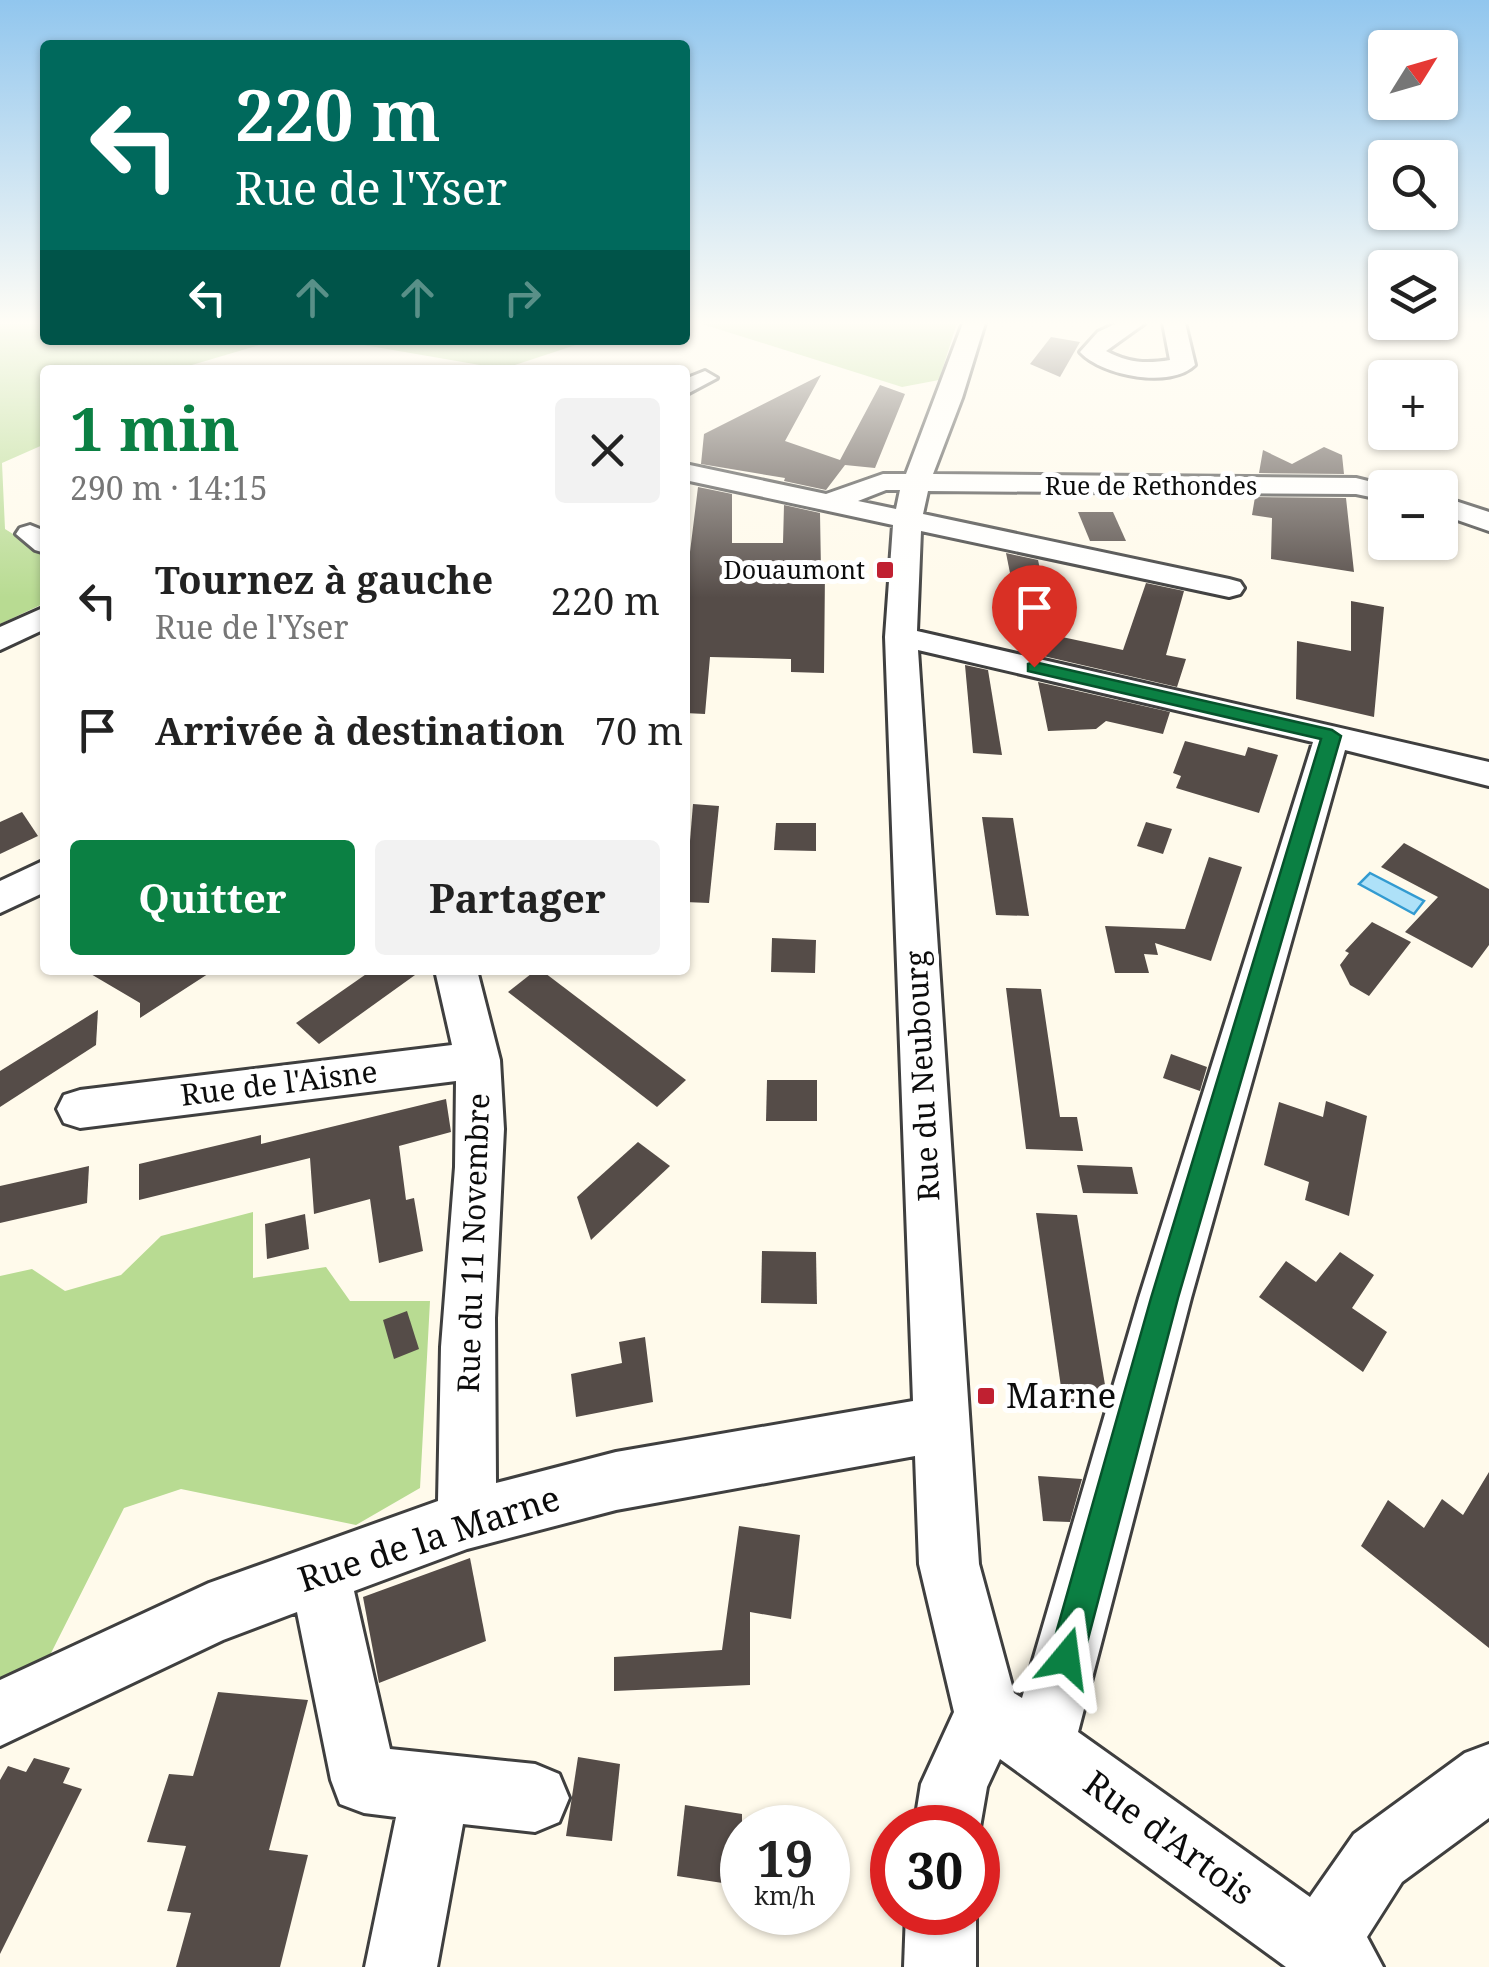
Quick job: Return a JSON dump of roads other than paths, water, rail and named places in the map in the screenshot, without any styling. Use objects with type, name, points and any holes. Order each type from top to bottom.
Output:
[{"type":"street","name":"Rue du Neubourg","points":[[944,415],[911,502],[902,637],[940,1424],[948,1564],[1014,1730]]},
{"type":"street","points":[[690,473],[826,502],[911,502],[1229,588]]},
{"type":"street","points":[[826,502],[883,482],[911,502]]},
{"type":"street","name":"Rue de Rethondes","points":[[911,502],[1368,488]]},
{"type":"street","points":[[1458,511],[1489,522]]},
{"type":"street","points":[[0,640],[40,619]]},
{"type":"street","points":[[902,637],[1489,774]]},
{"type":"street","points":[[951,1805],[954,1784],[1014,1730],[1164,1298],[1332,736]]},
{"type":"street","points":[[0,899],[40,877]]},
{"type":"street","name":"Rue du 11 Novembre","points":[[458,975],[469,1008],[484,1111],[470,1291],[467,1520]]},
{"type":"street","name":"Rue de l'Aisne","points":[[80,1110],[478,1060]]},
{"type":"street","name":"Rue de la Marne","points":[[0,1714],[209,1614],[467,1520],[616,1480],[940,1424]]},
{"type":"street","points":[[320,1574],[364,1780],[535,1798]]},
{"type":"street","name":"Rue d'Artois","points":[[1014,1730],[1333,1957]]},
{"type":"street","points":[[1333,1957],[1378,1858],[1489,1777]]},
{"type":"street","points":[[401,1967],[436,1788]]},
{"type":"street","points":[[940,1967],[941,1935]]},
{"type":"water","points":[[1370,873],[1424,901],[1414,914],[1359,884]]},
{"type":"place","name":"Douaumont","points":[[885,570]]},
{"type":"place","name":"Marne","points":[[986,1396]]}]
